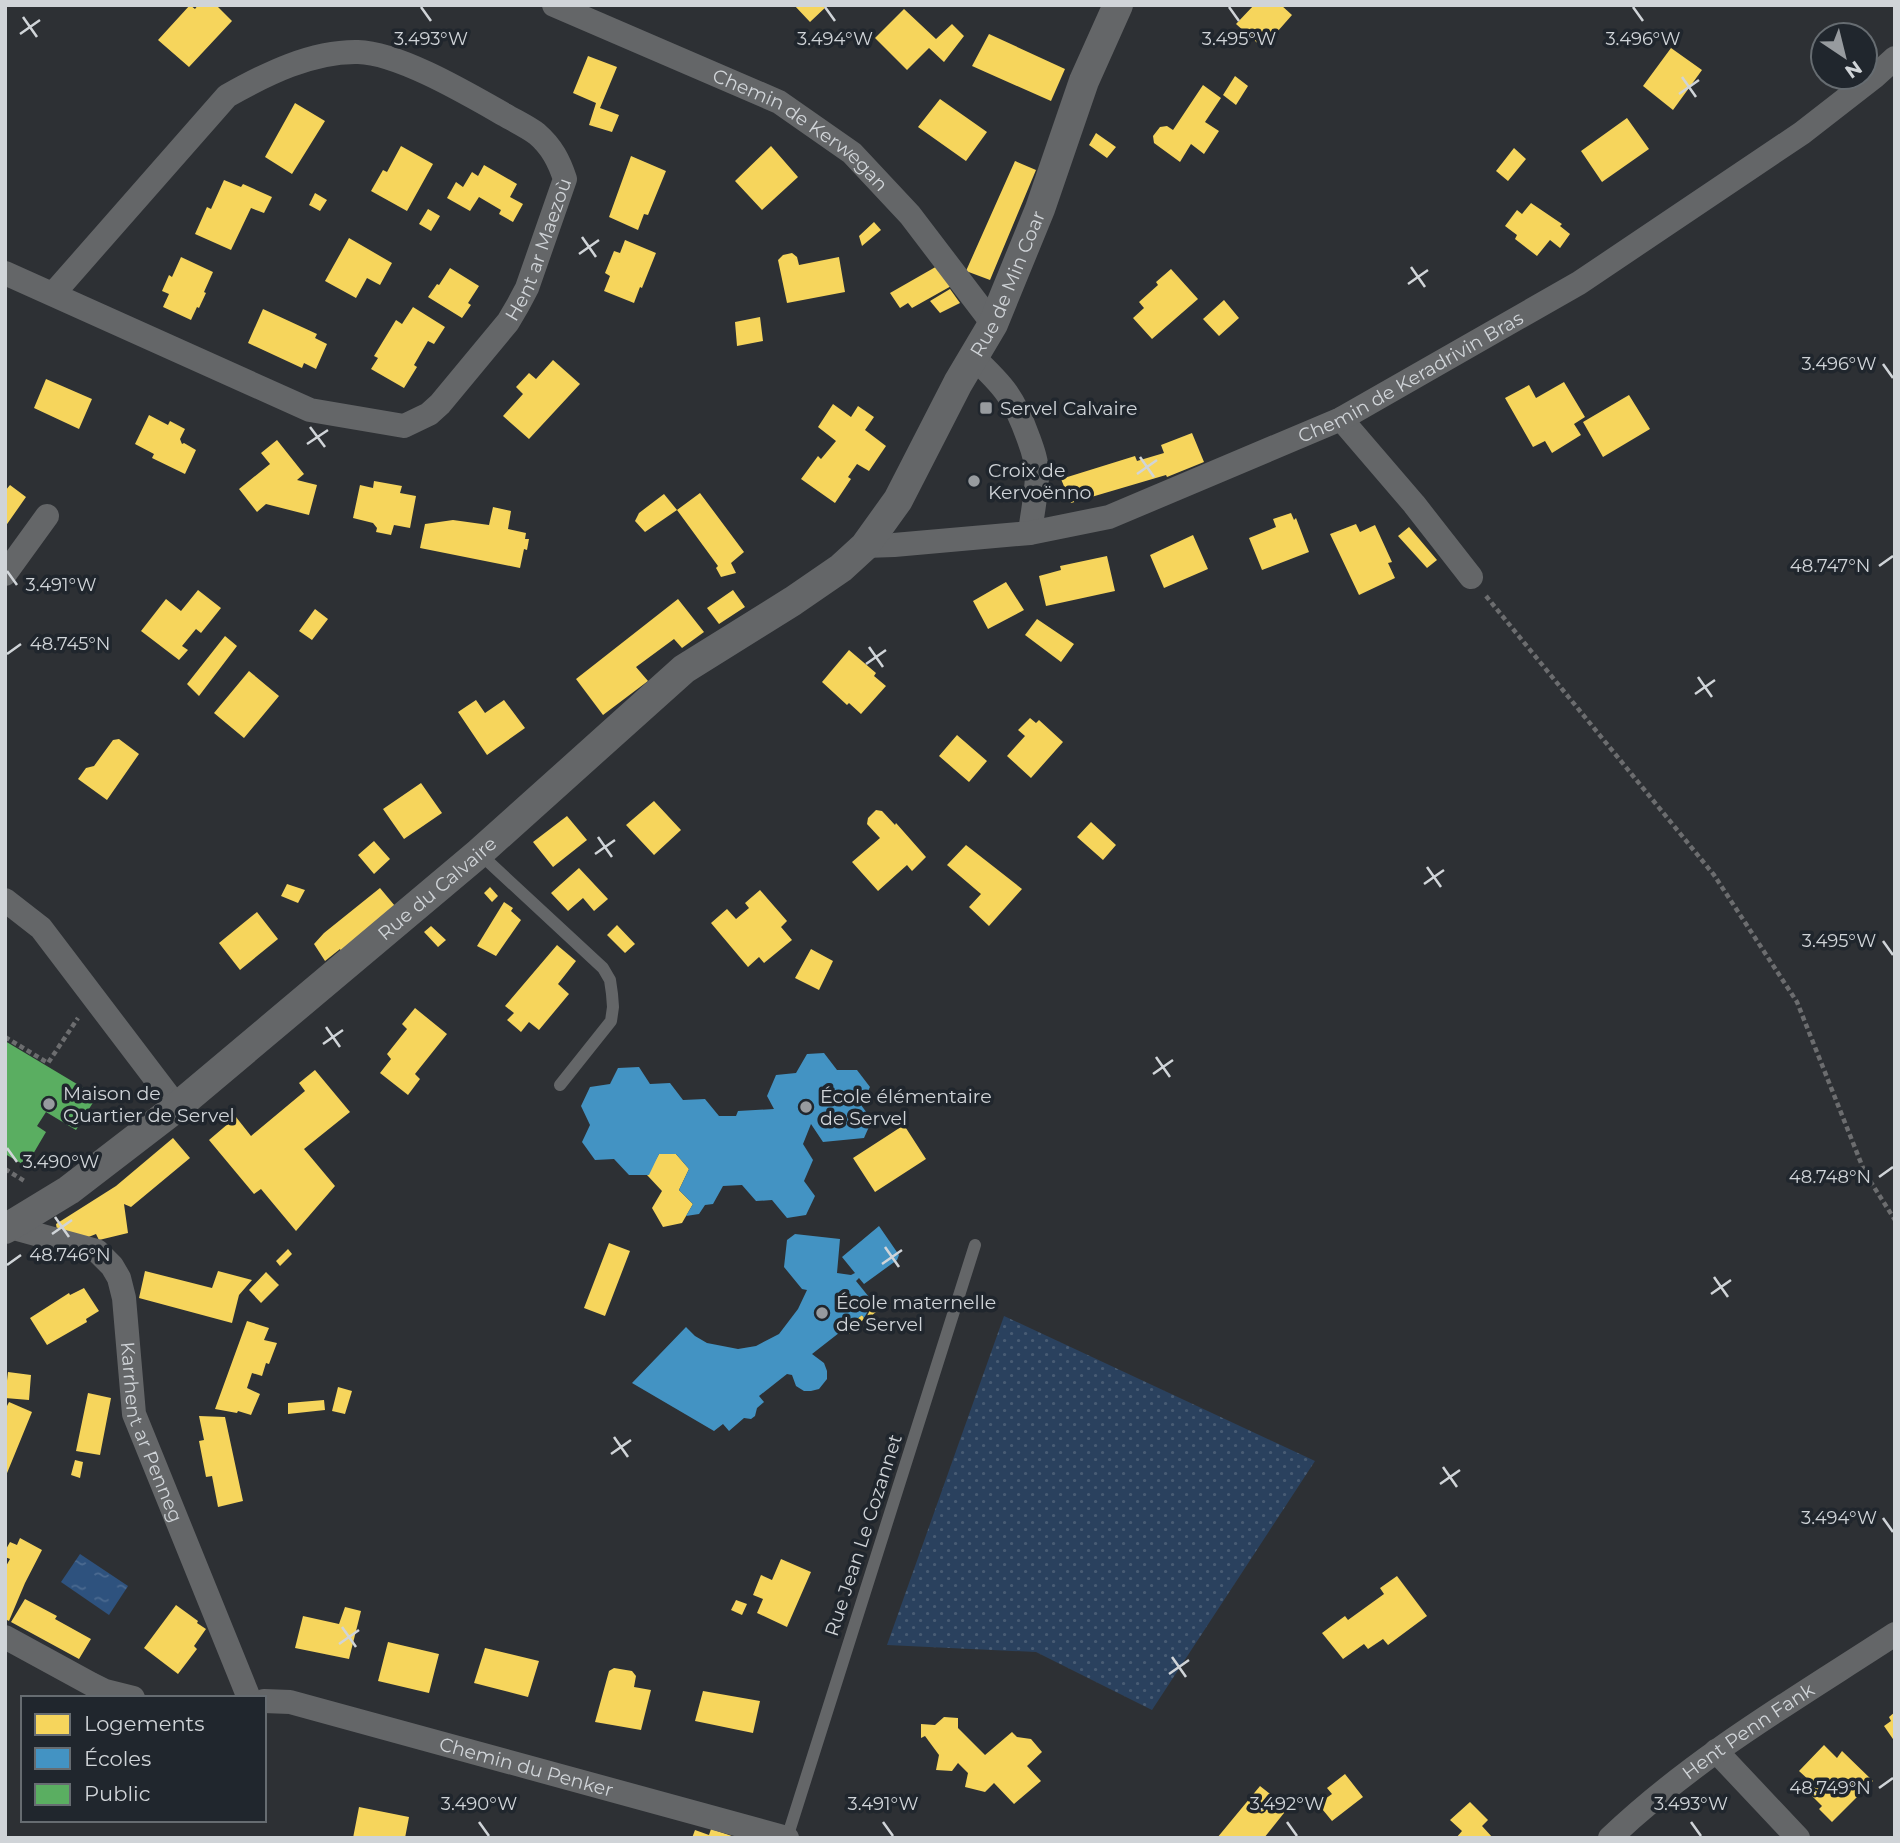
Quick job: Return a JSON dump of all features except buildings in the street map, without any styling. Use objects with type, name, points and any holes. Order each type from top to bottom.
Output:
[{"type":"street","name":"Chemin de Kerwegan","points":[[554,5],[779,102],[852,153],[910,215],[993,324]]},
{"type":"street","name":"Rue de Min Coar","points":[[865,545],[898,500],[958,383],[993,324],[1040,209],[1084,81],[1118,5]]},
{"type":"street","name":"Hent ar Maezoù","points":[[5,273],[310,410],[404,426],[429,414],[440,404],[508,321],[527,288],[565,179],[554,153],[535,133],[487,105],[389,58],[360,52],[332,54],[303,61],[265,76],[227,96],[53,294]]},
{"type":"street","name":"Chemin de Keradrivin Bras","points":[[865,545],[894,545],[1030,533],[1109,517],[1341,419],[1579,283],[1802,133],[1895,58]]},
{"type":"street","points":[[974,358],[1009,395],[1030,441],[1037,473],[1030,533]]},
{"type":"street","points":[[1341,419],[1414,504],[1471,578]]},
{"type":"street","points":[[5,574],[47,516]]},
{"type":"street","name":"Rue du Calvaire","points":[[8,1228],[69,1190],[177,1107],[479,853],[684,669],[841,568],[865,545]]},
{"type":"street","points":[[5,900],[40,928],[177,1107]]},
{"type":"street","name":"Karrhent ar Penneg","points":[[8,1228],[97,1251],[113,1266],[122,1284],[124,1298],[134,1414],[248,1696]]},
{"type":"street","name":"Hent Penn Fank","points":[[1610,1838],[1637,1812],[1716,1751],[1895,1634]]},
{"type":"street","points":[[5,1637],[91,1684],[126,1696]]},
{"type":"street","name":"Chemin du Penker","points":[[266,1701],[290,1702],[787,1838]]},
{"type":"street","points":[[1716,1751],[1798,1838]]},
{"type":"lane","points":[[479,853],[603,968],[610,980],[613,1007],[611,1021],[560,1085]]},
{"type":"lane","name":"Rue Jean Le Cozannet","points":[[787,1838],[975,1245]]},
{"type":"path","points":[[1471,578],[1721,887],[1797,1002],[1865,1173],[1895,1220]]},
{"type":"path","points":[[5,1037],[48,1063],[81,1014],[88,1024]]},
{"type":"shaded area","points":[[1004,1316],[1315,1461],[1152,1710],[1036,1652],[887,1645]]},
{"type":"water","points":[[80,1554],[128,1586],[109,1615],[61,1582]]},
{"type":"place","name":"Servel Calvaire","points":[[986,408]]},
{"type":"place","name":"Croix de Kervoënno","points":[[974,481]]},
{"type":"place","name":"Maison de Quartier de Servel","points":[[49,1104]]},
{"type":"place","name":"École élémentaire de Servel","points":[[806,1107]]},
{"type":"place","name":"École maternelle de Servel","points":[[822,1313]]}]
